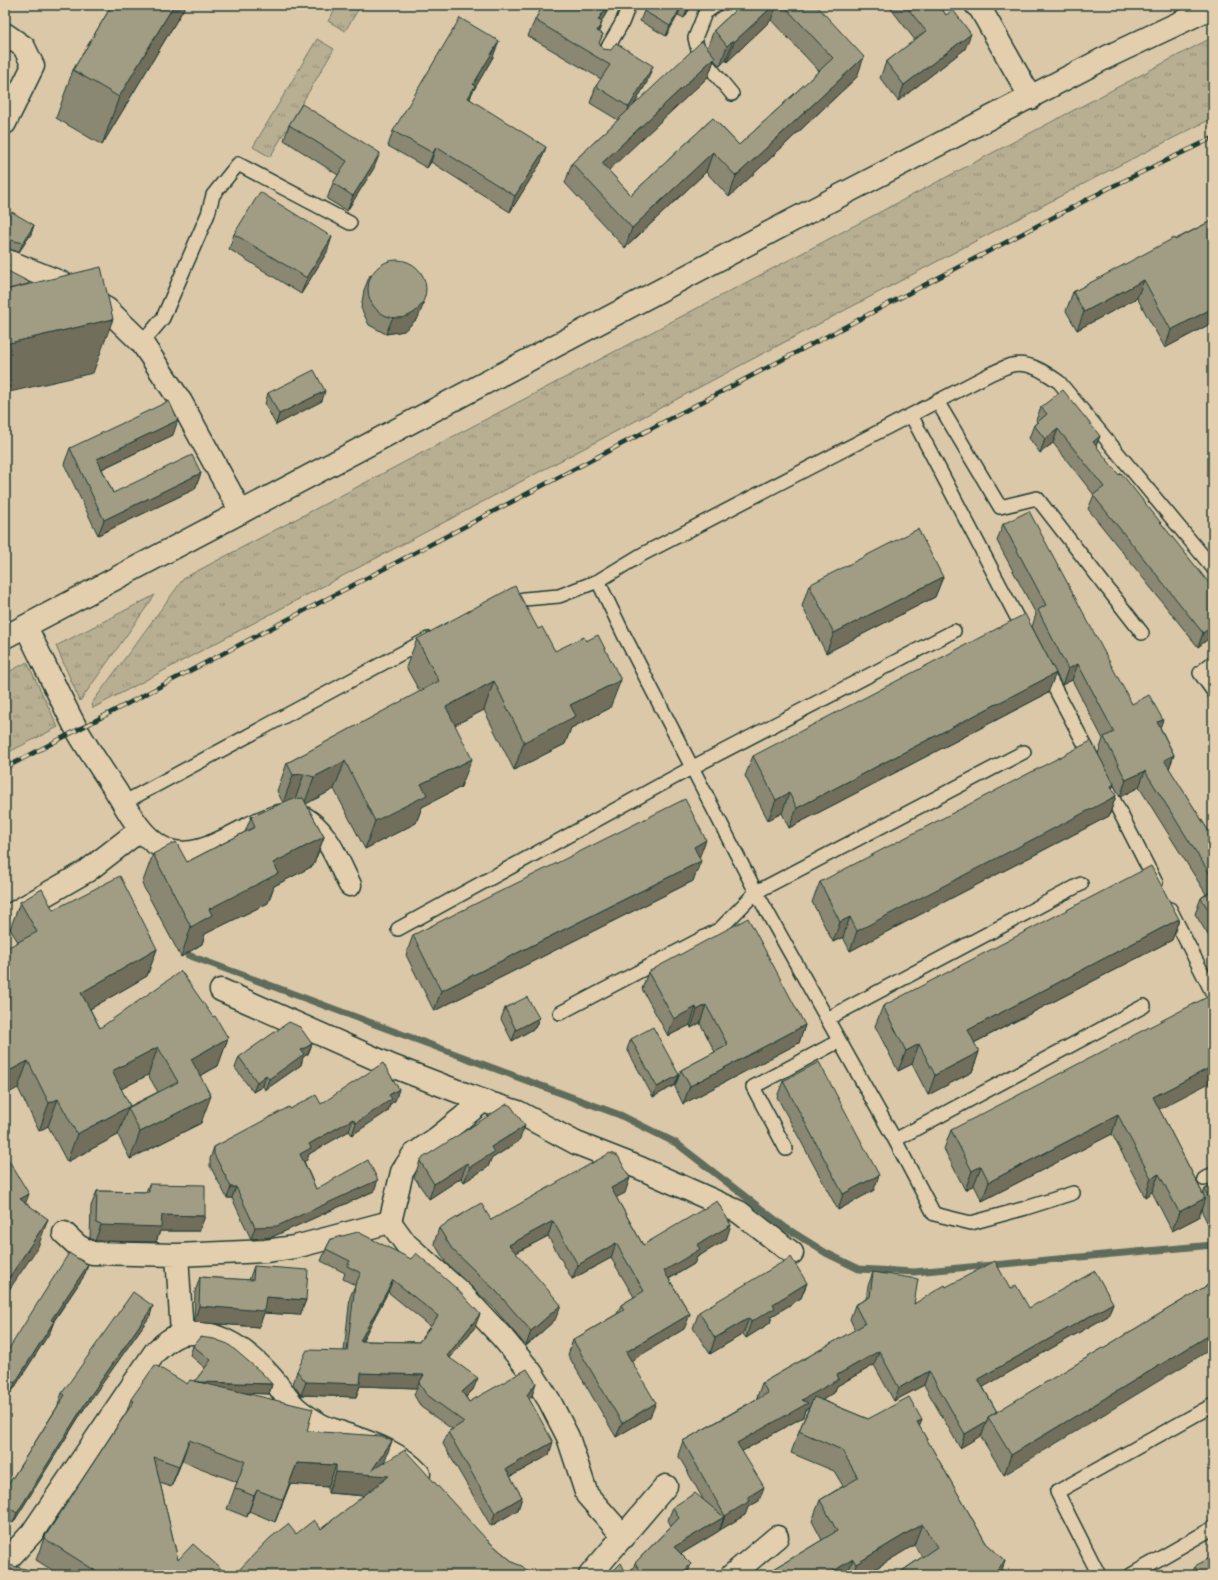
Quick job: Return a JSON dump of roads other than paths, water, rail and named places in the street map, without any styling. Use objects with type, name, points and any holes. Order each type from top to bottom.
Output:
[{"type":"street","points":[[978,6],[1030,98]]},
{"type":"street","points":[[5,637],[781,226],[1107,57],[1213,7]]},
{"type":"street","points":[[5,34],[24,47],[33,66],[5,123]]},
{"type":"street","points":[[5,260],[60,282],[107,310],[142,343],[181,402],[241,512]]},
{"type":"street","points":[[26,627],[78,730],[140,830],[161,847],[178,854],[215,847],[261,822],[294,814],[310,821],[328,842],[350,885]]},
{"type":"street","points":[[5,918],[87,871],[140,830]]},
{"type":"street","points":[[221,990],[392,1066],[483,1101],[518,1112],[576,1143],[640,1168],[739,1212],[792,1253]]},
{"type":"street","points":[[483,1101],[438,1138],[413,1154],[402,1172],[390,1222],[406,1244],[461,1293],[502,1337],[531,1372],[549,1400],[568,1438],[587,1495],[624,1537]]},
{"type":"street","points":[[64,1234],[78,1246],[92,1253],[177,1255],[265,1251],[295,1247],[390,1222]]},
{"type":"street","points":[[177,1255],[182,1334]]},
{"type":"street","points":[[5,1558],[9,1558],[32,1533],[155,1352],[168,1341],[182,1334],[207,1335],[230,1342],[244,1352],[271,1377],[295,1408],[321,1425],[386,1449],[410,1464],[431,1488]]},
{"type":"street","points":[[590,1575],[666,1486]]},
{"type":"street","points":[[732,1575],[777,1538]]},
{"type":"lane","points":[[600,59],[622,23],[629,5]]},
{"type":"lane","points":[[716,5],[705,13],[696,38],[699,54],[732,94]]},
{"type":"lane","points":[[142,343],[163,318],[208,214],[213,194],[238,164],[350,223]]},
{"type":"lane","points":[[496,606],[524,599],[559,596],[598,581],[641,555],[937,401],[1013,364],[1030,366],[1044,372],[1059,382],[1213,568]]},
{"type":"lane","points":[[937,401],[1000,507],[1036,498],[1142,633]]},
{"type":"lane","points":[[911,415],[1213,994]]},
{"type":"lane","points":[[598,581],[624,635],[756,892],[895,1140],[934,1214],[972,1223],[1073,1193]]},
{"type":"lane","points":[[398,929],[693,767],[954,631]]},
{"type":"lane","points":[[123,803],[439,634]]},
{"type":"lane","points":[[1213,662],[1200,673],[1213,691]]},
{"type":"lane","points":[[560,1013],[720,928],[756,892],[1024,752]]},
{"type":"lane","points":[[827,1019],[1081,884]]},
{"type":"lane","points":[[895,1140],[1144,1006]]},
{"type":"lane","points":[[786,1149],[753,1087],[839,1041]]},
{"type":"lane","points":[[1099,1575],[1057,1492],[1213,1405]]},
{"type":"lane","points":[[1131,1575],[1213,1528]]},
{"type":"waterway","points":[[188,955],[620,1115],[676,1143],[786,1228],[826,1253],[859,1269],[914,1272],[1213,1245]]},
{"type":"railway","points":[[5,768],[1109,188],[1213,138]]}]
